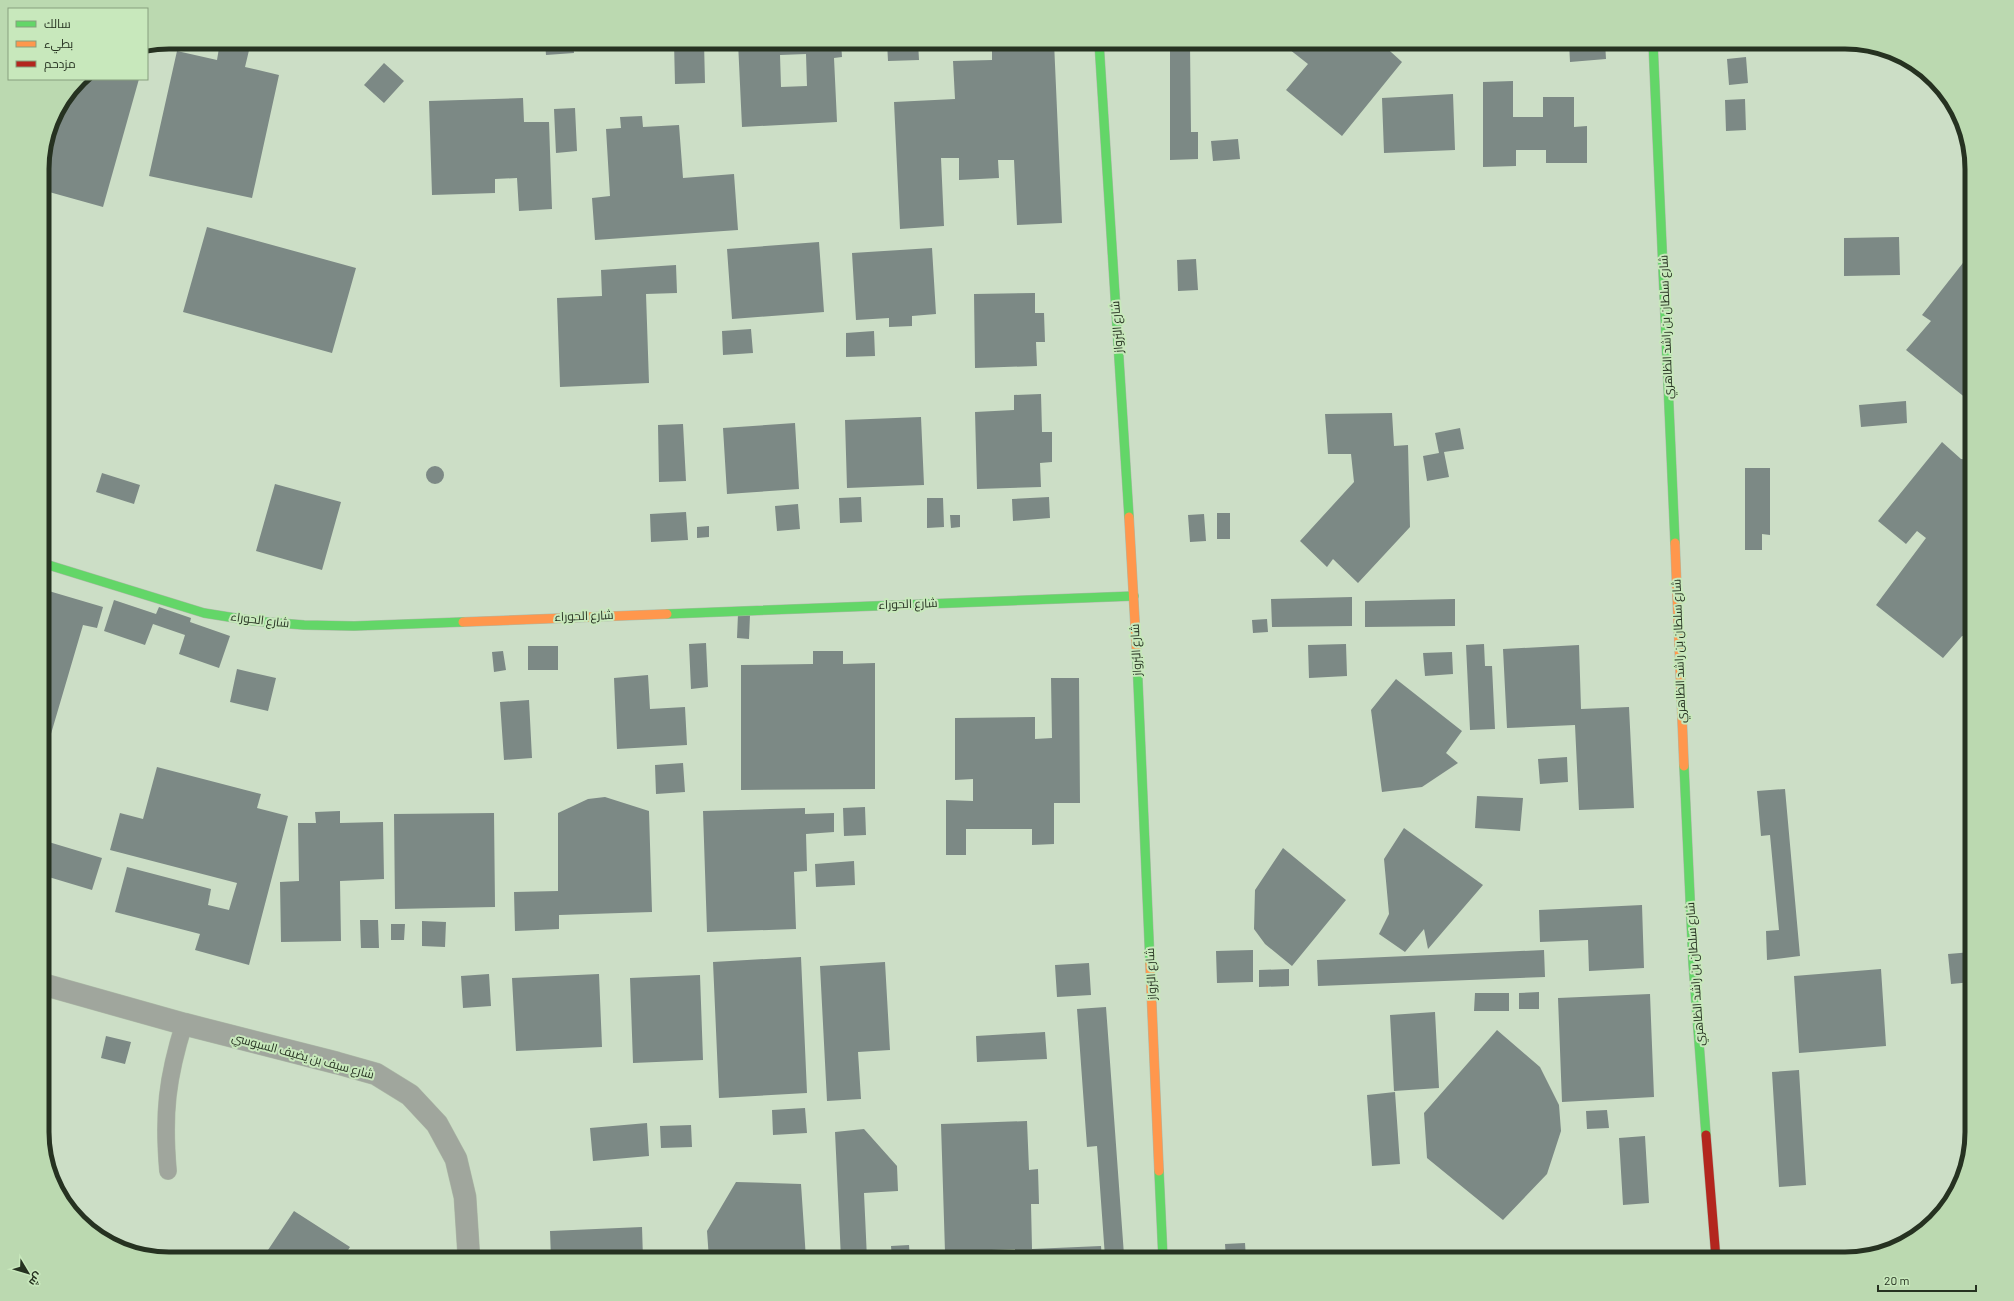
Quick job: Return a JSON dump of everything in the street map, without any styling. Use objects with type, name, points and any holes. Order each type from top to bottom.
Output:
[{"type":"street","name":"شارع البُرواز","points":[[1099,49],[1134,596],[1163,1252]]},
{"type":"street","name":"شارع سلطان بن راشد الظاهري","points":[[1653,49],[1693,963],[1715,1252]]},
{"type":"street","name":"شارع الحوراء","points":[[49,565],[204,613],[254,621],[304,625],[354,626],[1134,596]]},
{"type":"street","name":"شارع سيف بن يضيف السبوسي","points":[[49,986],[184,1024],[376,1074],[410,1095],[437,1124],[456,1159],[465,1197],[469,1252]]},
{"type":"lane","points":[[168,1171],[165,1134],[167,1096],[173,1059],[184,1024]]},
{"type":"building","points":[[219,49],[249,49],[245,67],[279,75],[252,198],[149,176],[177,51],[217,60]]},
{"type":"building","points":[[546,49],[574,49],[574,53],[546,55]]},
{"type":"building","points":[[674,49],[704,49],[705,83],[675,84]]},
{"type":"building","points":[[738,49],[841,49],[842,57],[834,58],[837,122],[742,127]],"holes":[[[806,54],[807,86],[781,87],[780,55]]]},
{"type":"building","points":[[887,49],[918,49],[919,60],[888,61]]},
{"type":"building","points":[[992,49],[1054,49],[1062,223],[1017,225],[1014,160],[998,160],[999,178],[959,180],[959,158],[941,158],[944,226],[900,229],[894,102],[955,99],[953,61],[992,60]]},
{"type":"building","points":[[1170,49],[1190,49],[1191,132],[1198,132],[1198,159],[1170,160]]},
{"type":"building","points":[[1289,49],[1388,49],[1402,62],[1342,136],[1286,90],[1308,64]]},
{"type":"building","points":[[1569,49],[1605,49],[1606,59],[1570,62]]},
{"type":"building","points":[[1746,57],[1748,83],[1729,85],[1727,59]]},
{"type":"building","points":[[384,63],[404,81],[384,103],[364,85]]},
{"type":"building","points":[[89,80],[139,80],[103,207],[49,192],[49,161],[53,138],[65,109],[74,96]]},
{"type":"building","points":[[1513,81],[1513,117],[1543,117],[1543,97],[1574,97],[1574,127],[1587,126],[1587,163],[1546,163],[1546,150],[1516,150],[1516,166],[1483,167],[1483,82]]},
{"type":"building","points":[[1453,94],[1455,150],[1384,153],[1382,98]]},
{"type":"building","points":[[523,98],[524,122],[549,122],[552,209],[519,211],[517,178],[495,179],[495,193],[432,195],[429,101]]},
{"type":"building","points":[[1745,99],[1746,130],[1726,131],[1725,100]]},
{"type":"building","points":[[575,108],[577,151],[556,153],[554,109]]},
{"type":"building","points":[[642,116],[643,127],[679,125],[683,178],[734,174],[738,230],[595,240],[592,198],[610,196],[606,129],[621,128],[620,117]]},
{"type":"building","points":[[1238,139],[1240,159],[1213,161],[1211,141]]},
{"type":"building","points":[[207,227],[356,268],[332,353],[183,312]]},
{"type":"building","points":[[1899,237],[1900,275],[1844,276],[1844,238]]},
{"type":"building","points":[[819,242],[824,312],[732,319],[727,249]]},
{"type":"building","points":[[932,248],[936,314],[912,316],[912,326],[889,327],[889,318],[856,320],[852,253]]},
{"type":"building","points":[[1196,259],[1198,290],[1178,291],[1177,260]]},
{"type":"building","points":[[1965,260],[1965,397],[1906,350],[1931,321],[1922,315]]},
{"type":"building","points":[[676,265],[677,293],[646,294],[649,383],[560,387],[557,298],[602,296],[601,270]]},
{"type":"building","points":[[1035,293],[1035,313],[1044,313],[1045,342],[1036,342],[1037,366],[975,368],[974,294]]},
{"type":"building","points":[[751,329],[753,353],[723,355],[722,331]]},
{"type":"building","points":[[874,331],[875,356],[846,357],[846,333]]},
{"type":"building","points":[[1041,394],[1042,432],[1052,432],[1052,462],[1040,463],[1041,487],[977,489],[975,412],[1014,410],[1014,395]]},
{"type":"building","points":[[1906,401],[1907,423],[1861,427],[1859,405]]},
{"type":"building","points":[[1392,413],[1394,446],[1408,445],[1410,527],[1358,583],[1333,559],[1327,567],[1300,541],[1354,482],[1351,454],[1328,454],[1325,414]]},
{"type":"building","points":[[921,417],[924,485],[847,488],[845,420]]},
{"type":"building","points":[[795,423],[799,489],[727,494],[723,428]]},
{"type":"building","points":[[683,424],[686,481],[659,482],[658,425]]},
{"type":"building","points":[[1460,428],[1464,449],[1444,452],[1449,477],[1427,481],[1423,456],[1439,453],[1435,433]]},
{"type":"building","points":[[1942,442],[1961,459],[1965,459],[1965,636],[1962,636],[1943,658],[1876,605],[1926,538],[1917,531],[1906,544],[1878,521]]},
{"type":"building","points":[[431,466],[439,466],[444,471],[442,482],[439,484],[431,484],[426,479],[426,471]]},
{"type":"building","points":[[1745,468],[1770,468],[1770,535],[1762,534],[1762,550],[1745,550]]},
{"type":"building","points":[[102,473],[140,485],[134,504],[96,492]]},
{"type":"building","points":[[275,484],[341,502],[322,570],[256,551]]},
{"type":"building","points":[[861,497],[862,522],[840,523],[839,498]]},
{"type":"building","points":[[1049,497],[1050,518],[1013,521],[1012,499]]},
{"type":"building","points":[[927,498],[943,498],[944,527],[927,528]]},
{"type":"building","points":[[798,504],[800,529],[777,531],[775,506]]},
{"type":"building","points":[[686,512],[688,540],[651,542],[650,514]]},
{"type":"building","points":[[1217,513],[1230,513],[1230,539],[1217,539]]},
{"type":"building","points":[[1204,514],[1206,541],[1190,542],[1188,515]]},
{"type":"building","points":[[950,515],[960,515],[960,527],[951,528]]},
{"type":"building","points":[[709,526],[709,537],[697,538],[697,527]]},
{"type":"building","points":[[49,591],[103,607],[97,628],[83,625],[49,741]]},
{"type":"building","points":[[1352,597],[1352,626],[1272,627],[1271,599]]},
{"type":"building","points":[[1455,599],[1455,626],[1365,627],[1365,601]]},
{"type":"building","points":[[114,600],[156,614],[159,607],[191,618],[190,622],[230,636],[219,668],[179,654],[185,635],[153,624],[145,645],[104,631]]},
{"type":"building","points":[[738,614],[750,615],[749,639],[737,638]]},
{"type":"building","points":[[1267,619],[1268,632],[1253,633],[1252,620]]},
{"type":"building","points":[[706,643],[708,687],[691,689],[689,644]]},
{"type":"building","points":[[1346,644],[1347,676],[1309,678],[1308,645]]},
{"type":"building","points":[[1484,644],[1485,666],[1492,666],[1495,729],[1470,730],[1466,645]]},
{"type":"building","points":[[1579,645],[1581,709],[1629,707],[1634,808],[1579,810],[1575,725],[1507,728],[1503,649]]},
{"type":"building","points":[[528,646],[558,646],[558,670],[528,670]]},
{"type":"building","points":[[503,651],[506,670],[494,672],[492,652]]},
{"type":"building","points":[[813,651],[843,651],[843,664],[875,663],[875,789],[741,790],[741,665],[813,664]]},
{"type":"building","points":[[1452,652],[1453,674],[1425,676],[1423,653]]},
{"type":"building","points":[[237,669],[276,678],[268,711],[230,702]]},
{"type":"building","points":[[648,675],[650,709],[685,707],[687,745],[617,749],[614,678]]},
{"type":"building","points":[[1051,678],[1079,678],[1080,803],[1054,803],[1054,844],[1032,845],[1032,829],[966,829],[966,855],[946,855],[946,800],[973,801],[973,779],[955,780],[955,718],[1035,717],[1035,739],[1052,738]]},
{"type":"building","points":[[1396,679],[1462,731],[1446,753],[1458,763],[1422,787],[1382,792],[1371,710]]},
{"type":"building","points":[[529,700],[532,758],[504,760],[500,702]]},
{"type":"building","points":[[1567,757],[1568,782],[1540,784],[1538,759]]},
{"type":"building","points":[[683,763],[685,792],[656,794],[655,765]]},
{"type":"building","points":[[157,767],[261,794],[257,808],[288,816],[249,965],[195,950],[200,934],[115,912],[127,867],[211,889],[208,905],[229,910],[237,883],[110,850],[120,813],[143,819]]},
{"type":"building","points":[[1785,789],[1800,956],[1767,960],[1766,931],[1779,930],[1770,835],[1761,836],[1757,791]]},
{"type":"building","points":[[1477,796],[1523,798],[1520,831],[1475,828]]},
{"type":"building","points":[[605,797],[649,811],[652,912],[559,915],[559,929],[515,931],[514,892],[558,891],[558,813],[588,799]]},
{"type":"building","points":[[865,807],[866,835],[844,836],[843,808]]},
{"type":"building","points":[[805,808],[805,814],[834,813],[834,832],[806,834],[807,871],[794,872],[796,929],[707,932],[703,811]]},
{"type":"building","points":[[340,811],[340,823],[383,822],[384,879],[340,881],[341,941],[281,942],[280,882],[299,881],[298,823],[316,823],[315,812]]},
{"type":"building","points":[[494,813],[495,907],[395,909],[394,814]]},
{"type":"building","points":[[1404,828],[1483,885],[1428,949],[1424,929],[1405,952],[1379,934],[1389,914],[1384,859]]},
{"type":"building","points":[[49,842],[102,858],[92,890],[49,877]]},
{"type":"building","points":[[1283,848],[1346,900],[1292,966],[1265,944],[1254,929],[1255,890]]},
{"type":"building","points":[[854,861],[855,885],[816,887],[815,864]]},
{"type":"building","points":[[1642,905],[1644,968],[1589,971],[1588,940],[1540,942],[1539,910]]},
{"type":"building","points":[[360,920],[378,920],[379,948],[361,948]]},
{"type":"building","points":[[422,921],[446,922],[445,947],[422,946]]},
{"type":"building","points":[[391,924],[405,924],[404,940],[391,940]]},
{"type":"building","points":[[1253,950],[1253,982],[1217,983],[1216,951]]},
{"type":"building","points":[[1544,950],[1545,977],[1318,986],[1317,960]]},
{"type":"building","points":[[1965,953],[1965,983],[1951,984],[1948,954]]},
{"type":"building","points":[[801,957],[807,1093],[719,1098],[713,962]]},
{"type":"building","points":[[885,962],[890,1050],[858,1052],[861,1099],[827,1101],[820,966]]},
{"type":"building","points":[[1089,963],[1091,995],[1057,997],[1055,965]]},
{"type":"building","points":[[1289,969],[1289,986],[1259,987],[1259,970]]},
{"type":"building","points":[[1881,969],[1886,1046],[1799,1053],[1794,976]]},
{"type":"building","points":[[489,974],[491,1006],[463,1008],[461,976]]},
{"type":"building","points":[[599,974],[602,1047],[516,1051],[512,978]]},
{"type":"building","points":[[700,975],[703,1060],[633,1063],[630,978]]},
{"type":"building","points":[[1539,992],[1539,1009],[1519,1009],[1519,993]]},
{"type":"building","points":[[1475,993],[1509,993],[1509,1011],[1474,1011]]},
{"type":"building","points":[[1650,994],[1654,1097],[1562,1102],[1558,998]]},
{"type":"building","points":[[1106,1007],[1124,1252],[1105,1252],[1097,1146],[1087,1147],[1077,1009]]},
{"type":"building","points":[[1435,1012],[1439,1088],[1394,1091],[1390,1015]]},
{"type":"building","points":[[1497,1030],[1540,1067],[1559,1105],[1561,1131],[1547,1174],[1503,1220],[1427,1158],[1424,1113]]},
{"type":"building","points":[[1045,1032],[1047,1059],[977,1062],[976,1036]]},
{"type":"building","points":[[106,1036],[131,1042],[125,1064],[101,1058]]},
{"type":"building","points":[[1799,1070],[1806,1185],[1779,1187],[1772,1072]]},
{"type":"building","points":[[1395,1092],[1400,1164],[1372,1166],[1367,1095]]},
{"type":"building","points":[[805,1108],[807,1133],[773,1135],[772,1110]]},
{"type":"building","points":[[1607,1110],[1609,1128],[1587,1129],[1586,1111]]},
{"type":"building","points":[[1027,1121],[1029,1170],[1038,1169],[1039,1204],[1031,1204],[1032,1249],[1101,1246],[1101,1252],[1015,1252],[1015,1249],[945,1252],[941,1124]]},
{"type":"building","points":[[647,1123],[649,1156],[593,1161],[590,1128]]},
{"type":"building","points":[[691,1125],[692,1147],[661,1148],[660,1126]]},
{"type":"building","points":[[864,1129],[897,1166],[898,1191],[864,1193],[867,1252],[841,1252],[835,1132]]},
{"type":"building","points":[[1645,1136],[1649,1203],[1623,1205],[1619,1138]]},
{"type":"building","points":[[736,1182],[801,1184],[806,1252],[708,1252],[707,1231]]},
{"type":"building","points":[[294,1211],[350,1247],[347,1252],[267,1252]]},
{"type":"building","points":[[642,1227],[643,1252],[551,1252],[550,1231]]},
{"type":"building","points":[[1245,1243],[1246,1252],[1226,1252],[1225,1244]]},
{"type":"building","points":[[909,1245],[910,1252],[891,1252],[891,1246]]},
{"type":"traffic: fast","points":[[1099,49],[1129,517]]},
{"type":"traffic: fast","points":[[1653,49],[1675,543]]},
{"type":"traffic: fast","points":[[49,565],[204,613],[254,621],[304,625],[354,626],[463,622]]},
{"type":"traffic: fast","points":[[667,614],[1134,596]]},
{"type":"traffic: fast","points":[[1137,659],[1150,963]]},
{"type":"traffic: fast","points":[[1684,766],[1693,963],[1706,1135]]},
{"type":"traffic: fast","points":[[1159,1171],[1163,1252]]},
{"type":"traffic: slow","points":[[1129,517],[1137,659]]},
{"type":"traffic: slow","points":[[1675,543],[1684,766]]},
{"type":"traffic: slow","points":[[463,622],[667,614]]},
{"type":"traffic: slow","points":[[1150,963],[1159,1171]]},
{"type":"traffic: jam","points":[[1706,1135],[1715,1252]]}]
